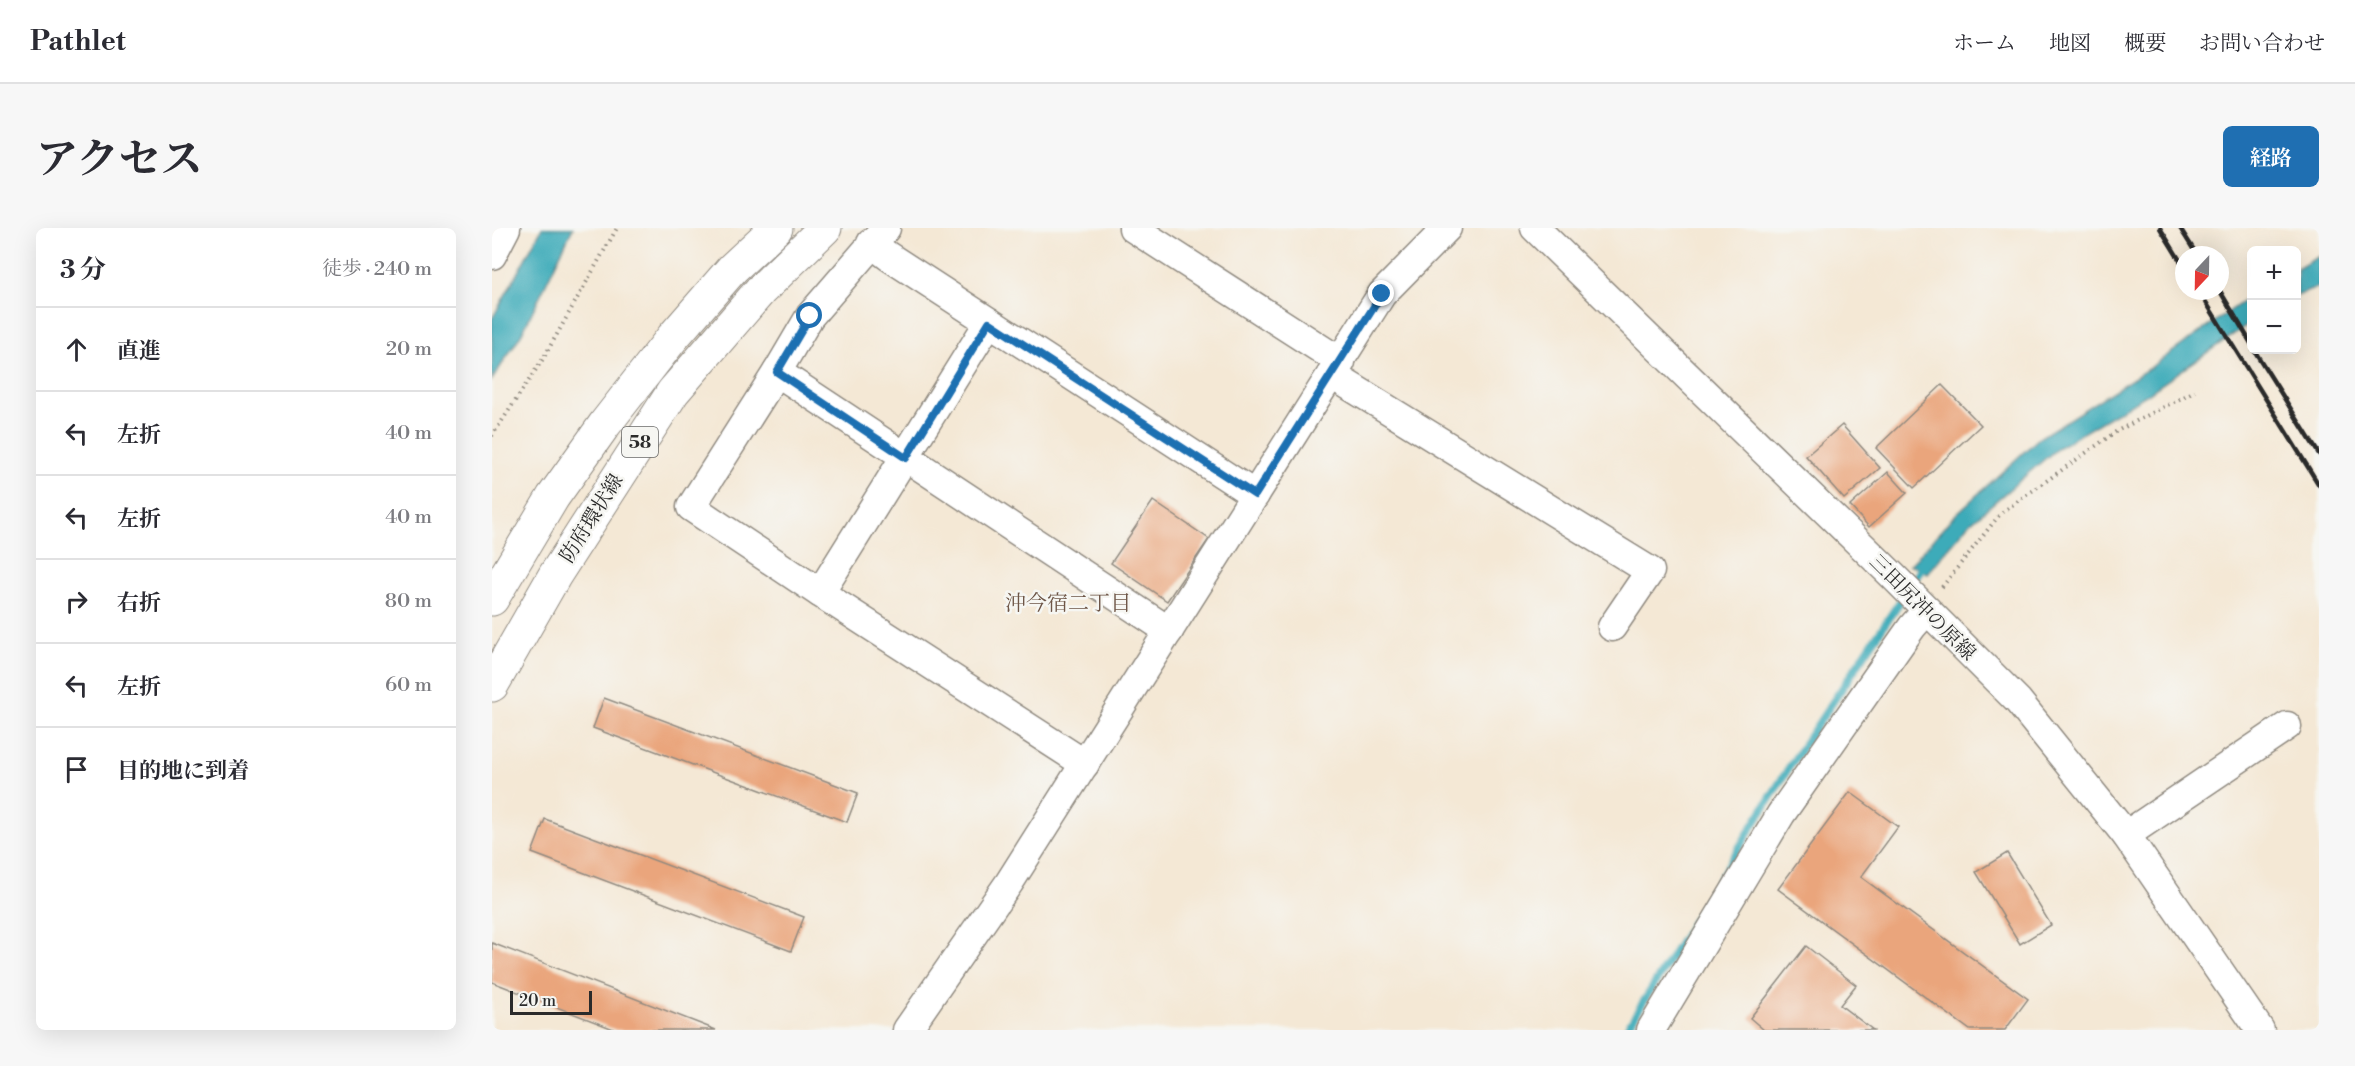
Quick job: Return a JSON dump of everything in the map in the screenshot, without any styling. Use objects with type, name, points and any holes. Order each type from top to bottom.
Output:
[{"type":"main road","name":"防府環状線","points":[[492,599],[553,496],[606,424],[680,328],[733,268],[776,228]]},
{"type":"main road","name":"防府環状線","points":[[492,685],[555,575],[673,392],[760,291],[825,228]]},
{"type":"street","points":[[492,255],[506,228]]},
{"type":"street","points":[[1133,228],[1336,368],[1650,571],[1612,627]]},
{"type":"street","points":[[907,1030],[1008,883],[1085,764],[1382,294],[1447,228]]},
{"type":"street","name":"三田尻沖の原線","points":[[1535,228],[1893,576],[2018,701],[2126,835],[2260,1030]]},
{"type":"street","points":[[1085,764],[691,507],[810,316],[879,236],[989,322],[1255,495]]},
{"type":"street","points":[[820,593],[989,322]]},
{"type":"street","points":[[777,372],[1169,631]]},
{"type":"street","points":[[1651,1030],[1780,814],[1912,627],[1920,604]]},
{"type":"street","points":[[2126,835],[2287,726]]},
{"type":"path","points":[[492,436],[543,360],[617,228]]},
{"type":"path","points":[[1920,604],[1949,576],[2001,513],[2117,430],[2195,391]]},
{"type":"water","points":[[542,228],[573,228],[522,333],[492,380],[492,319]]},
{"type":"water","points":[[2319,256],[2319,287],[2301,294],[2301,267]]},
{"type":"water","points":[[2247,299],[2247,325],[2146,395],[2059,447],[1970,523],[1927,574],[1921,568],[1910,565],[1953,517],[2039,438],[2151,367]]},
{"type":"building","points":[[1942,385],[1981,425],[1914,488],[1876,448]]},
{"type":"building","points":[[1842,425],[1880,468],[1844,499],[1806,456]]},
{"type":"building","points":[[1888,472],[1907,493],[1869,527],[1850,506]]},
{"type":"building","points":[[1153,501],[1209,539],[1167,601],[1111,563]]},
{"type":"building","points":[[604,698],[858,793],[847,822],[593,728]]},
{"type":"building","points":[[1850,792],[1898,827],[1861,877],[2028,999],[2005,1030],[1970,1030],[1778,889]]},
{"type":"building","points":[[545,819],[804,917],[791,951],[532,853]]},
{"type":"building","points":[[2007,853],[2051,925],[2020,944],[1976,872]]},
{"type":"building","points":[[492,943],[716,1030],[616,1030],[492,982]]},
{"type":"building","points":[[1806,946],[1856,985],[1840,1005],[1873,1030],[1764,1030],[1750,1018]]},
{"type":"waterway","points":[[1626,1030],[1790,766],[1927,561]]},
{"type":"railway","points":[[2160,228],[2175,252]]},
{"type":"railway","points":[[2180,228],[2191,246]]},
{"type":"railway","points":[[2205,300],[2319,485]]},
{"type":"railway","points":[[2225,300],[2247,337]]},
{"type":"railway","points":[[2256,354],[2319,454]]},
{"type":"district","name":"沖今宿二丁目","points":[[1068,603]]},
{"type":"route","points":[[810,316],[777,372],[906,458],[989,322],[1255,495],[1382,294]]}]
